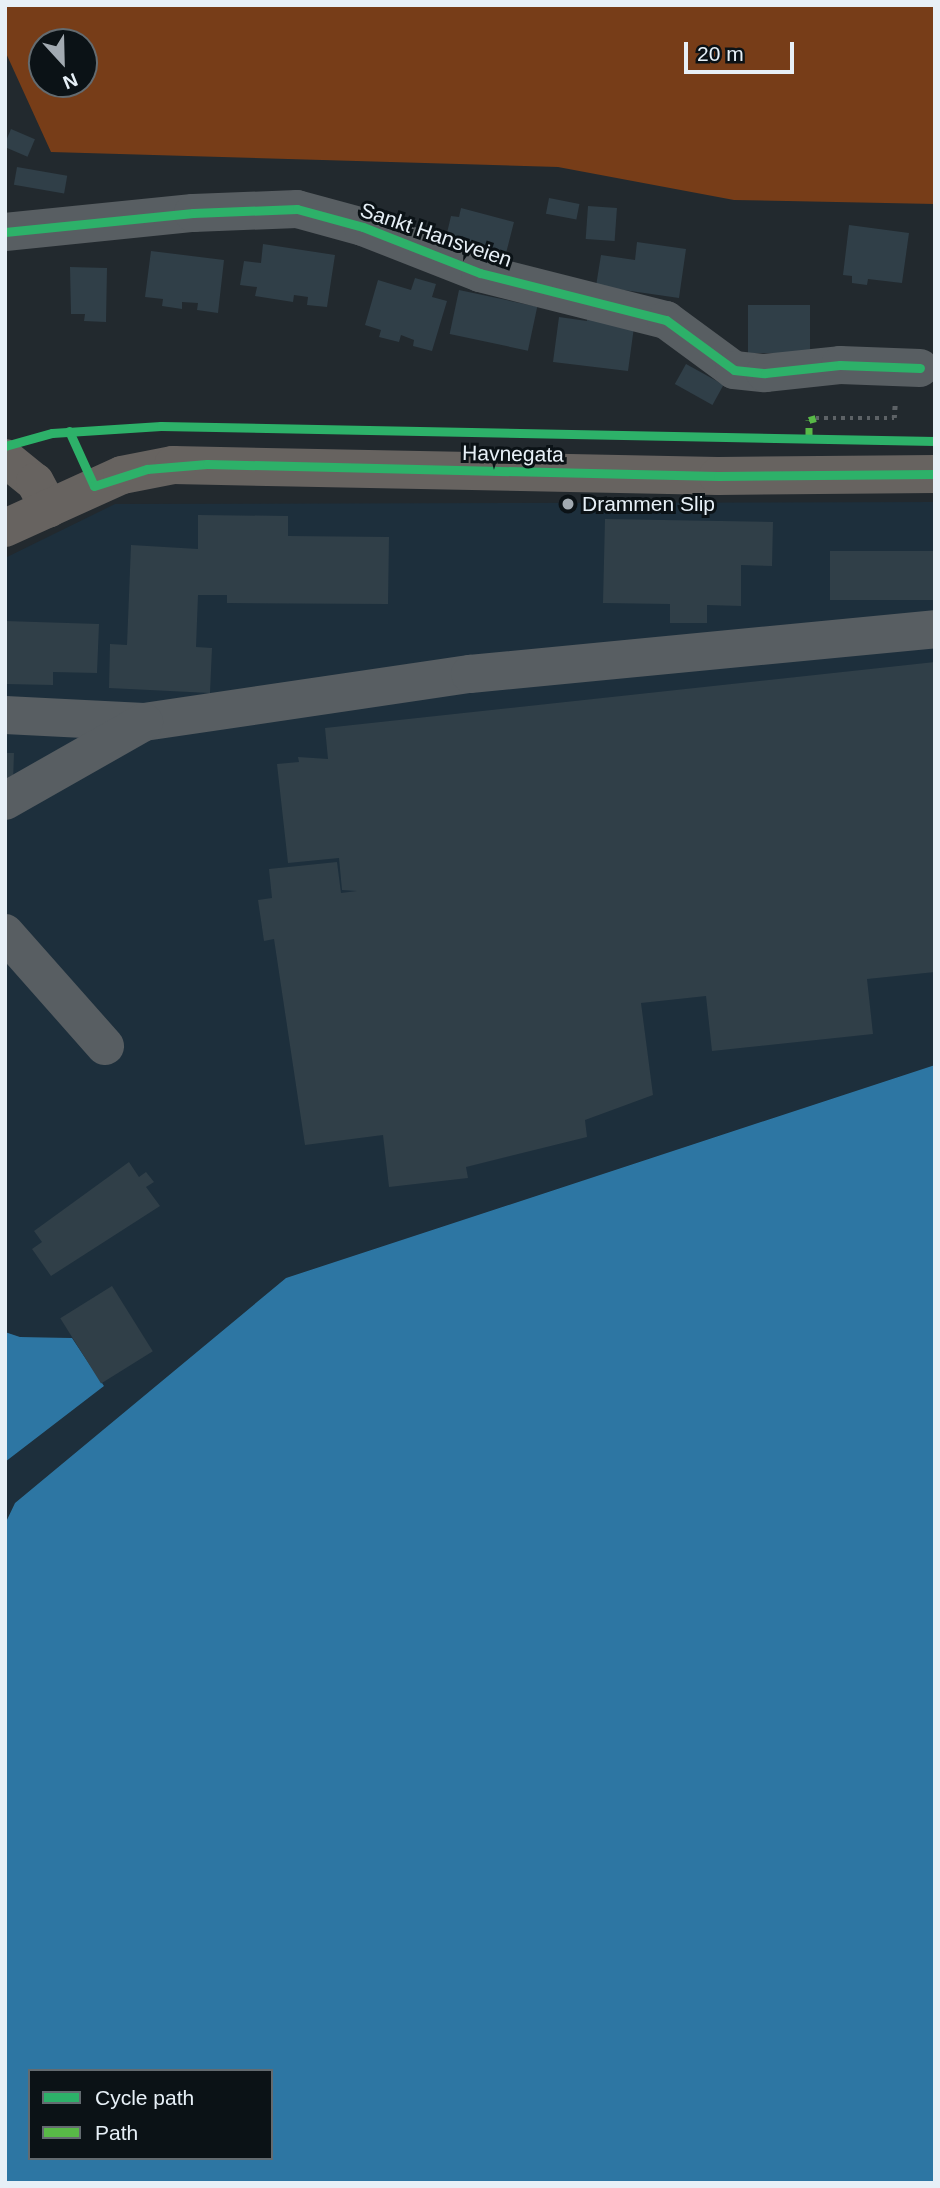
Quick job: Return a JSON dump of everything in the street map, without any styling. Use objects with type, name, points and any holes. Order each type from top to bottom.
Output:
[{"type":"main road","points":[[5,458],[35,482],[49,508]]},
{"type":"main road","name":"Havnegata","points":[[5,528],[122,475],[173,465],[718,476],[935,474]]},
{"type":"street","name":"Sankt Hansveien","points":[[5,232],[193,213],[297,209],[363,227],[480,273],[666,320],[734,370],[765,373],[840,365],[909,368]]},
{"type":"street","points":[[5,715],[144,722],[470,674],[935,629]]},
{"type":"street","points":[[5,801],[144,722]]},
{"type":"street","points":[[5,933],[105,1046]]},
{"type":"path","points":[[816,418],[894,418],[909,368]]},
{"type":"shaded area","points":[[5,5],[935,5],[935,204],[734,200],[558,167],[51,152],[5,51]]},
{"type":"shaded area","points":[[935,502],[935,1065],[286,1278],[15,1503],[5,1524],[5,1462],[104,1386],[72,1338],[20,1337],[5,1332],[5,558],[115,504]]},
{"type":"water","points":[[935,1065],[935,2183],[5,2183],[5,1524],[15,1503],[286,1278]]},
{"type":"water","points":[[5,1332],[20,1337],[72,1338],[104,1386],[5,1462]]},
{"type":"building","points":[[11,129],[35,139],[28,157],[5,147]]},
{"type":"building","points":[[17,167],[67,176],[64,194],[14,185]]},
{"type":"building","points":[[549,198],[579,204],[576,220],[546,214]]},
{"type":"building","points":[[588,206],[617,208],[615,241],[586,239]]},
{"type":"building","points":[[461,208],[514,222],[503,265],[443,250],[451,216],[459,217]]},
{"type":"building","points":[[849,225],[909,233],[902,283],[868,279],[867,285],[852,283],[852,276],[843,275]]},
{"type":"building","points":[[637,242],[686,249],[679,298],[596,286],[601,255],[635,260]]},
{"type":"building","points":[[263,244],[335,255],[327,307],[307,305],[308,297],[294,295],[293,302],[255,296],[257,287],[240,285],[244,261],[261,263]]},
{"type":"building","points":[[151,251],[224,260],[218,313],[197,310],[198,303],[182,302],[182,309],[162,306],[163,299],[145,297]]},
{"type":"building","points":[[70,267],[107,268],[106,322],[84,321],[85,314],[71,314]]},
{"type":"building","points":[[415,278],[436,284],[432,297],[447,301],[432,351],[413,346],[414,340],[401,335],[399,342],[379,337],[381,330],[365,325],[378,280],[411,290]]},
{"type":"building","points":[[459,290],[537,307],[528,351],[450,334]]},
{"type":"building","points":[[748,305],[810,305],[810,353],[748,353]]},
{"type":"building","points":[[559,317],[587,321],[587,317],[634,327],[628,371],[553,362]]},
{"type":"building","points":[[686,364],[724,385],[712,405],[675,384]]},
{"type":"building","points":[[198,515],[288,516],[288,536],[389,537],[388,604],[227,603],[227,595],[198,595],[196,647],[212,648],[210,693],[109,688],[110,644],[127,645],[131,545],[198,549]]},
{"type":"building","points":[[605,519],[773,522],[772,566],[741,565],[741,606],[707,605],[707,623],[670,623],[670,604],[603,603]]},
{"type":"building","points":[[830,551],[935,551],[935,600],[830,600]]},
{"type":"building","points":[[5,621],[99,624],[97,673],[53,672],[53,685],[5,684]]},
{"type":"building","points":[[935,662],[935,972],[867,979],[873,1034],[712,1051],[706,996],[641,1003],[653,1095],[585,1120],[587,1137],[466,1167],[468,1178],[389,1187],[383,1135],[305,1145],[274,939],[264,941],[258,900],[272,898],[269,869],[337,862],[341,893],[357,891],[342,890],[339,858],[288,863],[277,764],[299,762],[298,757],[328,759],[325,728]]},
{"type":"building","points":[[5,753],[14,753],[13,782],[5,781]]},
{"type":"building","points":[[129,1162],[139,1177],[146,1172],[154,1182],[146,1187],[160,1206],[51,1276],[32,1249],[42,1242],[34,1231]]},
{"type":"building","points":[[112,1286],[153,1351],[101,1384],[60,1318]]},
{"type":"marked path","points":[[809,442],[809,420],[816,418]]},
{"type":"cycle path","points":[[5,232],[193,213],[297,209],[363,227],[480,273],[666,320],[734,370],[765,373],[840,365],[920,368]]},
{"type":"cycle path","points":[[5,446],[52,433],[161,426],[935,441]]},
{"type":"cycle path","points":[[69,431],[94,486],[147,469],[207,464],[718,476],[935,474]]},
{"type":"place","name":"Drammen Slip","points":[[568,504]]}]
